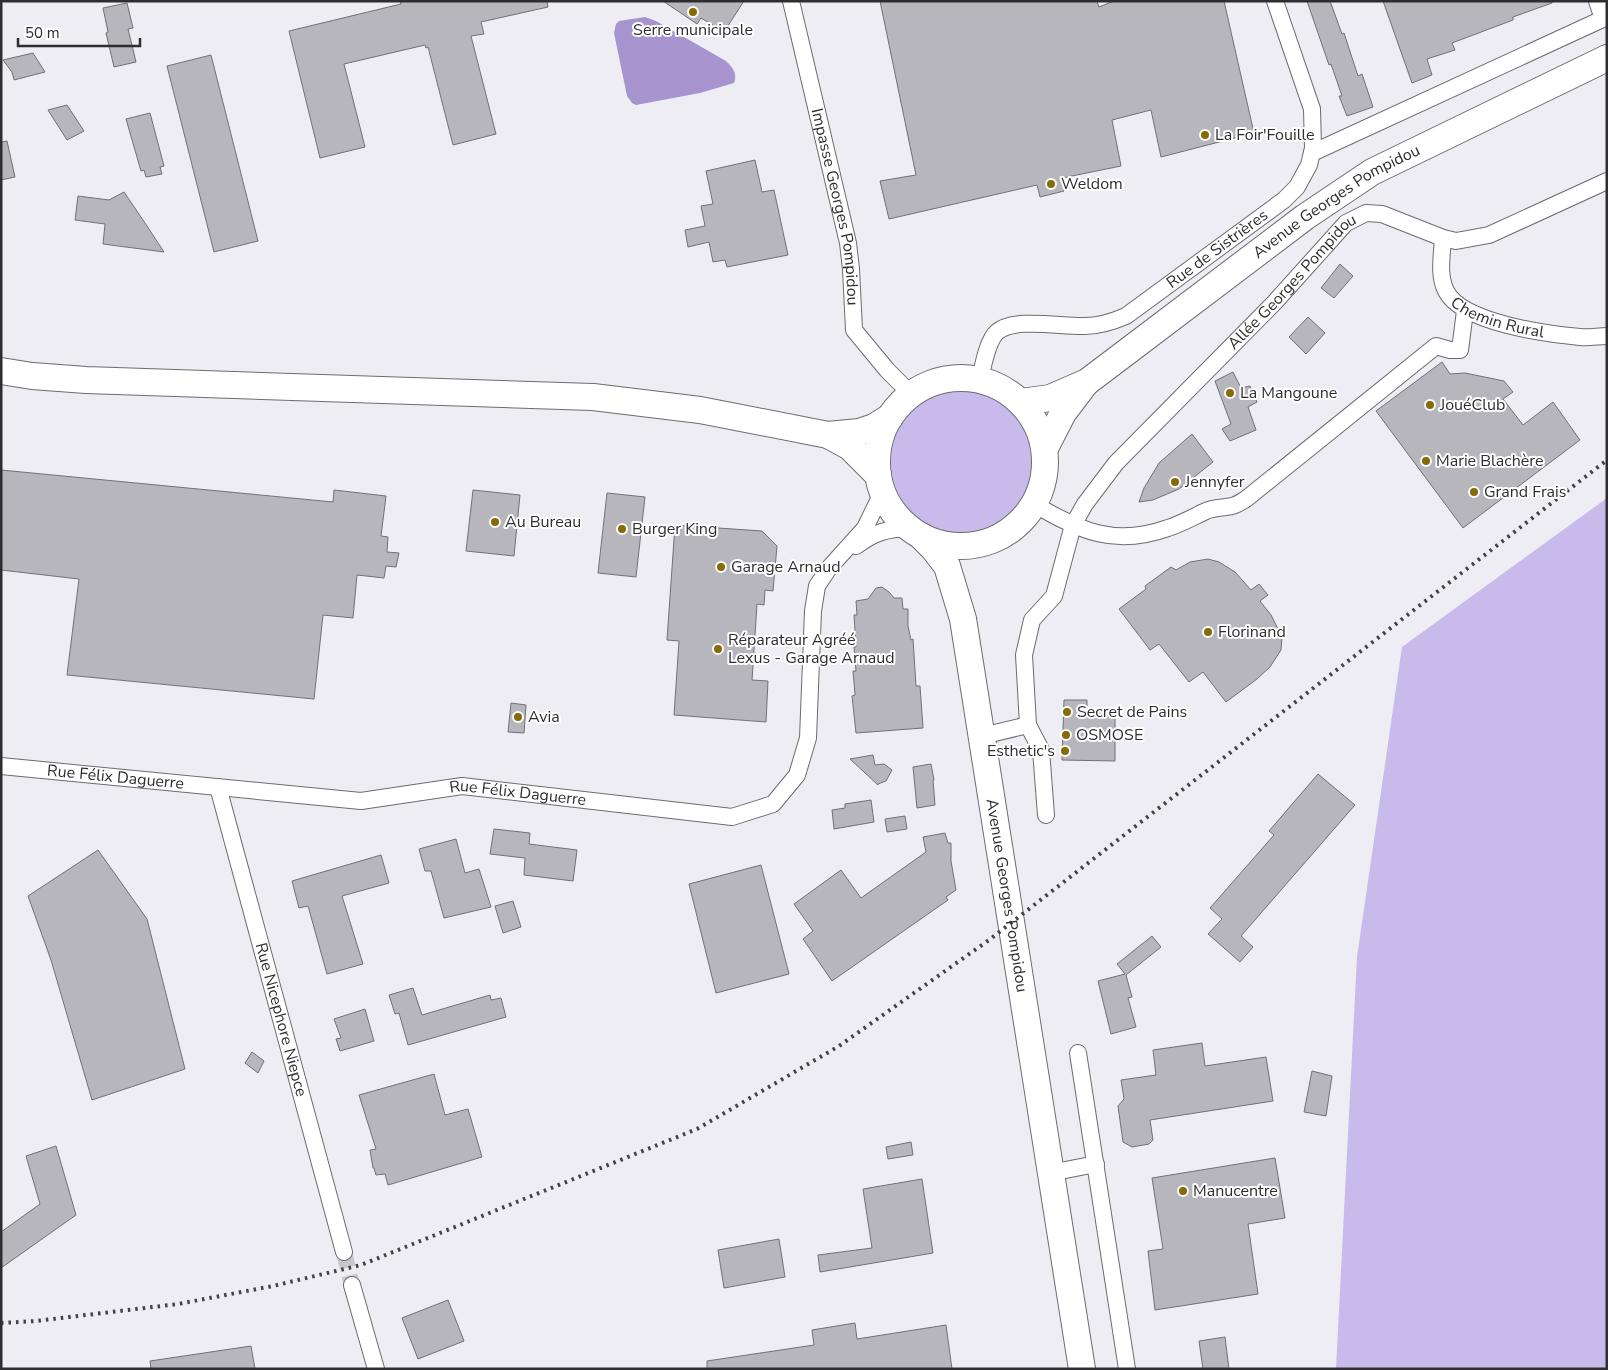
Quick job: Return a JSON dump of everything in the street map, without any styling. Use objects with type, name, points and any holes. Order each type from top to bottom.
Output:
[{"type":"main road","name":"Avenue Georges Pompidou","points":[[1087,382],[1305,217],[1372,172],[1607,58]]},
{"type":"main road","points":[[1,371],[32,376],[86,380],[593,397],[700,410],[828,435],[860,432],[874,427],[890,417]]},
{"type":"main road","points":[[828,435],[850,447],[881,483],[896,516],[916,532],[936,542],[951,546],[968,546],[983,543],[1004,535],[1021,522],[1034,504],[1042,487],[1046,468],[1045,448],[1037,423],[1021,402],[1002,388],[980,379],[956,378],[940,381],[911,394],[890,417],[879,445],[878,460],[881,483]]},
{"type":"main road","points":[[1021,402],[1050,398],[1087,382]]},
{"type":"main road","points":[[1045,448],[1063,413],[1087,382]]},
{"type":"main road","name":"Avenue Georges Pompidou","points":[[916,532],[933,548],[947,566],[963,619],[1082,1369]]},
{"type":"main road","name":"Avenue Georges Pompidou","points":[[963,619],[966,572],[983,543]]},
{"type":"street","name":"Impasse Georges Pompidou","points":[[791,1],[848,243],[854,330],[887,370],[911,394]]},
{"type":"street","name":"Rue de Sistrières","points":[[980,379],[988,348],[995,333],[1002,328],[1030,324],[1085,326],[1108,324],[1126,316],[1284,200],[1297,187],[1309,164],[1314,148],[1312,109],[1275,1]]},
{"type":"street","points":[[1312,153],[1605,18],[1597,1]]},
{"type":"street","name":"Allée Georges Pompidou","points":[[1028,725],[1024,656],[1032,620],[1054,596],[1073,526],[1085,504],[1116,463],[1275,302],[1346,223],[1366,214],[1382,214],[1443,238],[1456,241],[1489,235],[1607,181]]},
{"type":"street","name":"Chemin Rural","points":[[1443,238],[1440,269],[1446,292],[1465,310],[1507,326],[1582,338],[1607,336]]},
{"type":"street","points":[[1034,504],[1085,531],[1114,536],[1166,529],[1208,510],[1233,506],[1246,499],[1436,346],[1450,350],[1460,350],[1465,310]]},
{"type":"street","name":"Rue Félix Daguerre","points":[[1,766],[361,801],[462,786],[732,817],[774,804],[797,775],[808,738],[814,604],[818,586],[823,576],[865,528],[881,483]]},
{"type":"street","name":"Rue Félix Daguerre","points":[[836,561],[877,532],[892,529],[916,532]]},
{"type":"street","points":[[982,736],[1028,725],[1040,750],[1046,815]]},
{"type":"street","name":"Rue Nicephore Niepce","points":[[218,787],[344,1252]]},
{"type":"street","points":[[1078,1053],[1128,1369]]},
{"type":"street","points":[[1050,1173],[1096,1164]]},
{"type":"street","points":[[352,1285],[376,1369]]},
{"type":"shaded area","points":[[645,17],[656,21],[726,61],[735,73],[734,83],[700,93],[636,105],[632,103],[627,96],[614,33],[616,24],[619,21]]},
{"type":"shaded area","points":[[963,390],[991,395],[1014,411],[1030,434],[1035,462],[1030,490],[1014,513],[991,529],[963,534],[935,529],[912,513],[896,490],[891,462],[896,434],[912,411],[935,395]]},
{"type":"shaded area","points":[[1607,498],[1607,1369],[1336,1369],[1357,957],[1402,647]]},
{"type":"building","points":[[400,1],[547,1],[548,7],[481,22],[484,34],[471,36],[496,134],[453,145],[428,47],[426,48],[425,45],[344,64],[365,147],[320,158],[289,31],[401,4]]},
{"type":"building","points":[[663,1],[744,1],[724,32],[701,18],[697,24]]},
{"type":"building","points":[[880,1],[1097,1],[1099,7],[1114,1],[1224,1],[1254,133],[1161,157],[1151,110],[1112,120],[1121,166],[1062,178],[1064,191],[1040,197],[1037,185],[889,219],[880,181],[916,175]]},
{"type":"building","points":[[1307,1],[1330,1],[1342,34],[1344,33],[1358,76],[1362,74],[1373,107],[1347,116],[1339,96],[1342,96],[1331,64],[1329,65]]},
{"type":"building","points":[[1383,1],[1552,1],[1552,3],[1452,43],[1455,50],[1427,59],[1432,75],[1412,83]]},
{"type":"building","points":[[127,3],[133,28],[128,29],[136,62],[114,67],[106,33],[108,32],[103,8]]},
{"type":"building","points":[[33,53],[45,72],[14,80],[12,72],[3,60]]},
{"type":"building","points":[[211,55],[258,241],[214,252],[167,66]]},
{"type":"building","points":[[67,105],[84,131],[67,140],[48,110]]},
{"type":"building","points":[[150,113],[164,166],[160,167],[162,174],[146,177],[144,170],[141,171],[126,119]]},
{"type":"building","points":[[7,141],[15,177],[1,180],[1,142]]},
{"type":"building","points":[[755,160],[762,192],[774,190],[788,255],[727,267],[725,260],[713,262],[709,242],[688,247],[685,230],[705,226],[701,206],[713,204],[706,171]]},
{"type":"building","points":[[124,192],[164,252],[103,244],[105,224],[75,220],[78,196],[109,200]]},
{"type":"building","points":[[1340,264],[1353,276],[1334,298],[1321,288]]},
{"type":"building","points":[[1308,317],[1325,333],[1306,354],[1289,337]]},
{"type":"building","name":"Grand Frais","points":[[1442,362],[1450,374],[1465,373],[1504,381],[1513,392],[1503,399],[1523,425],[1553,402],[1580,440],[1463,528],[1376,411]]},
{"type":"building","points":[[1233,372],[1241,388],[1250,386],[1257,402],[1248,407],[1256,430],[1230,441],[1222,429],[1231,424],[1215,381]]},
{"type":"building","points":[[1192,434],[1213,462],[1179,489],[1153,500],[1139,502],[1144,488],[1159,463]]},
{"type":"building","points":[[1,470],[333,502],[334,490],[386,496],[381,536],[388,537],[387,552],[399,553],[396,567],[386,566],[384,578],[357,575],[353,618],[323,615],[314,699],[67,675],[79,579],[1,570]]},
{"type":"building","points":[[473,490],[520,495],[514,556],[466,551]]},
{"type":"building","points":[[607,493],[645,497],[636,577],[598,573]]},
{"type":"building","points":[[675,525],[762,531],[777,546],[773,591],[765,590],[764,605],[757,604],[752,680],[768,681],[766,722],[674,715],[679,641],[667,640]]},
{"type":"building","name":"Florinand","points":[[1208,559],[1219,562],[1235,572],[1251,590],[1259,584],[1268,595],[1260,601],[1271,615],[1282,637],[1281,650],[1270,667],[1226,702],[1203,672],[1189,682],[1159,644],[1150,650],[1119,609],[1146,589],[1145,586],[1171,567],[1176,570],[1190,562]]},
{"type":"building","points":[[882,587],[894,598],[902,598],[903,609],[908,609],[908,626],[911,640],[913,639],[916,686],[920,686],[923,728],[856,733],[852,696],[855,695],[853,671],[856,671],[854,615],[857,615],[856,601],[868,599],[876,588]]},
{"type":"building","points":[[1064,700],[1087,700],[1087,710],[1115,712],[1115,761],[1062,760]]},
{"type":"building","points":[[511,703],[526,705],[524,733],[508,732]]},
{"type":"building","points":[[873,755],[875,765],[884,764],[892,770],[886,781],[878,785],[850,759]]},
{"type":"building","points":[[931,764],[935,805],[917,808],[913,767]]},
{"type":"building","points":[[1318,774],[1355,805],[1241,936],[1253,947],[1240,962],[1208,934],[1222,919],[1210,908],[1274,835],[1269,831]]},
{"type":"building","points":[[871,800],[874,822],[834,829],[832,810],[845,808],[845,804]]},
{"type":"building","points":[[905,816],[907,829],[887,832],[885,819]]},
{"type":"building","points":[[494,829],[530,833],[529,844],[577,850],[573,881],[524,875],[525,858],[490,854]]},
{"type":"building","points":[[945,833],[948,843],[951,843],[951,861],[956,890],[946,897],[948,900],[832,981],[803,939],[813,931],[794,904],[841,870],[861,898],[926,852],[923,837]]},
{"type":"building","points":[[456,839],[465,873],[479,869],[491,907],[444,918],[431,871],[425,871],[419,849]]},
{"type":"building","points":[[98,850],[147,919],[185,1069],[92,1100],[51,960],[28,896]]},
{"type":"building","points":[[381,855],[389,883],[342,896],[363,964],[327,974],[308,906],[299,908],[292,881]]},
{"type":"building","points":[[761,865],[789,974],[716,993],[689,884]]},
{"type":"building","points":[[513,901],[521,927],[503,933],[495,906]]},
{"type":"building","points":[[1152,936],[1161,947],[1126,975],[1132,997],[1128,998],[1136,1027],[1111,1034],[1098,981],[1125,974],[1117,964]]},
{"type":"building","points":[[413,988],[422,1015],[490,995],[491,1000],[501,998],[506,1017],[408,1045],[399,1013],[395,1014],[389,995]]},
{"type":"building","points":[[365,1009],[374,1041],[340,1051],[336,1039],[341,1038],[334,1019]]},
{"type":"building","points":[[1202,1043],[1205,1066],[1266,1057],[1273,1101],[1150,1120],[1153,1140],[1149,1144],[1132,1147],[1123,1142],[1118,1106],[1124,1099],[1121,1080],[1156,1075],[1153,1050]]},
{"type":"building","points":[[252,1052],[264,1061],[258,1073],[245,1063]]},
{"type":"building","points":[[1312,1071],[1332,1076],[1326,1116],[1304,1112]]},
{"type":"building","points":[[434,1074],[445,1115],[468,1109],[482,1157],[388,1185],[385,1174],[376,1175],[373,1168],[370,1150],[376,1149],[359,1095]]},
{"type":"building","points":[[911,1142],[913,1155],[888,1159],[886,1147]]},
{"type":"building","points":[[56,1146],[76,1215],[1,1268],[1,1232],[40,1204],[26,1156]]},
{"type":"building","points":[[1275,1158],[1285,1218],[1248,1224],[1258,1294],[1155,1310],[1148,1251],[1163,1249],[1152,1178]]},
{"type":"building","points":[[922,1179],[933,1253],[820,1272],[818,1255],[872,1248],[863,1189]]},
{"type":"building","points":[[779,1239],[785,1277],[724,1288],[718,1250]]},
{"type":"building","points":[[448,1300],[464,1341],[418,1359],[402,1318]]},
{"type":"building","points":[[855,1323],[857,1339],[946,1325],[952,1369],[707,1369],[707,1361],[814,1345],[812,1330]]},
{"type":"building","points":[[1225,1337],[1229,1369],[1203,1369],[1199,1341]]},
{"type":"building","points":[[251,1346],[255,1369],[151,1369],[150,1361]]},
{"type":"tunnel","points":[[344,1252],[352,1285]]},
{"type":"railway","points":[[1,1323],[36,1321],[178,1304],[273,1286],[361,1265],[697,1129],[839,1046],[989,940],[1607,460]]},
{"type":"place","name":"Serre municipale","points":[[693,12]]},
{"type":"place","name":"La Foir'Fouille","points":[[1205,135]]},
{"type":"place","name":"Weldom","points":[[1051,184]]},
{"type":"place","name":"La Mangoune","points":[[1230,393]]},
{"type":"place","name":"JouéClub","points":[[1430,405]]},
{"type":"place","name":"Marie Blachère","points":[[1426,461]]},
{"type":"place","name":"Jennyfer","points":[[1175,482]]},
{"type":"place","name":"Grand Frais","points":[[1474,492]]},
{"type":"place","name":"Au Bureau","points":[[495,522]]},
{"type":"place","name":"Burger King","points":[[622,529]]},
{"type":"place","name":"Garage Arnaud","points":[[721,567]]},
{"type":"place","name":"Florinand","points":[[1208,632]]},
{"type":"place","name":"Réparateur Agréé Lexus - Garage Arnaud","points":[[718,649]]},
{"type":"place","name":"Secret de Pains","points":[[1067,712]]},
{"type":"place","name":"Avia","points":[[518,717]]},
{"type":"place","name":"OSMOSE","points":[[1066,735]]},
{"type":"place","name":"Esthetic's","points":[[1065,751]]},
{"type":"place","name":"Manucentre","points":[[1183,1191]]}]
